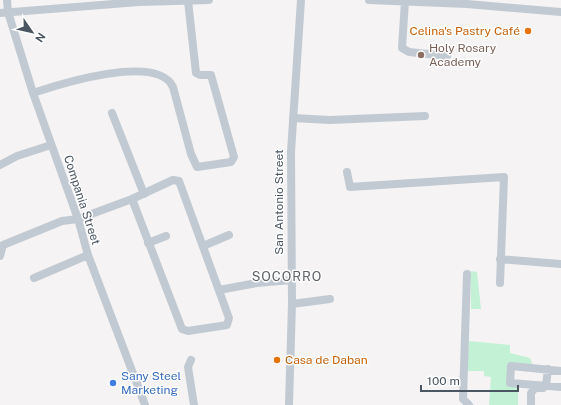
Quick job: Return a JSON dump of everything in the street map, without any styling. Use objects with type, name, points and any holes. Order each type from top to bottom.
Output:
[{"type":"street","name":"Compania Street","points":[[7,0],[4,13],[78,219],[88,255],[145,405]]},
{"type":"street","points":[[4,13],[123,2],[209,0]]},
{"type":"street","name":"San Antonio Street","points":[[289,405],[292,304],[291,152],[301,0]]},
{"type":"street","points":[[369,0],[466,2],[561,12]]},
{"type":"street","points":[[33,93],[85,77],[146,71],[159,74],[171,82],[191,154],[197,167],[231,162],[234,157],[211,75],[200,75],[196,73],[188,1]]},
{"type":"street","points":[[405,1],[402,48],[409,52],[447,56]]},
{"type":"street","points":[[112,113],[144,194]]},
{"type":"street","points":[[294,118],[330,120],[425,116]]},
{"type":"street","points":[[0,165],[17,156],[52,145]]},
{"type":"street","points":[[347,172],[350,187],[504,177],[500,283]]},
{"type":"street","points":[[0,256],[3,245],[62,220],[78,219],[132,199],[173,180],[178,182],[203,246],[229,318],[227,325],[188,331],[182,329],[132,199]]},
{"type":"street","points":[[203,246],[229,235]]},
{"type":"street","points":[[148,243],[166,236]]},
{"type":"street","points":[[34,278],[88,255]]},
{"type":"street","points":[[500,260],[561,264]]},
{"type":"street","points":[[467,274],[464,399],[469,405]]},
{"type":"street","points":[[219,290],[257,283],[291,280]]},
{"type":"street","points":[[292,304],[330,299]]},
{"type":"street","points":[[191,360],[188,366],[194,405]]},
{"type":"street","points":[[561,371],[511,366],[510,383],[561,387]]},
{"type":"street","points":[[546,386],[548,369]]},
{"type":"street","points":[[531,405],[531,393],[535,388],[561,391]]},
{"type":"green space","points":[[471,271],[477,272],[481,309],[471,309]]},
{"type":"green space","points":[[469,341],[510,345],[510,353],[530,358],[533,366],[510,365],[509,384],[518,385],[518,405],[489,405],[491,377],[484,376],[484,371],[467,371]]},
{"type":"place","name":"Celina's Pastry Café","points":[[528,31]]},
{"type":"place","name":"Holy Rosary Academy","points":[[421,55]]},
{"type":"place","name":"Casa de Daban","points":[[277,360]]},
{"type":"place","name":"Sany Steel Marketing","points":[[113,383]]},
{"type":"district","name":"SOCORRO","points":[[287,276]]}]
